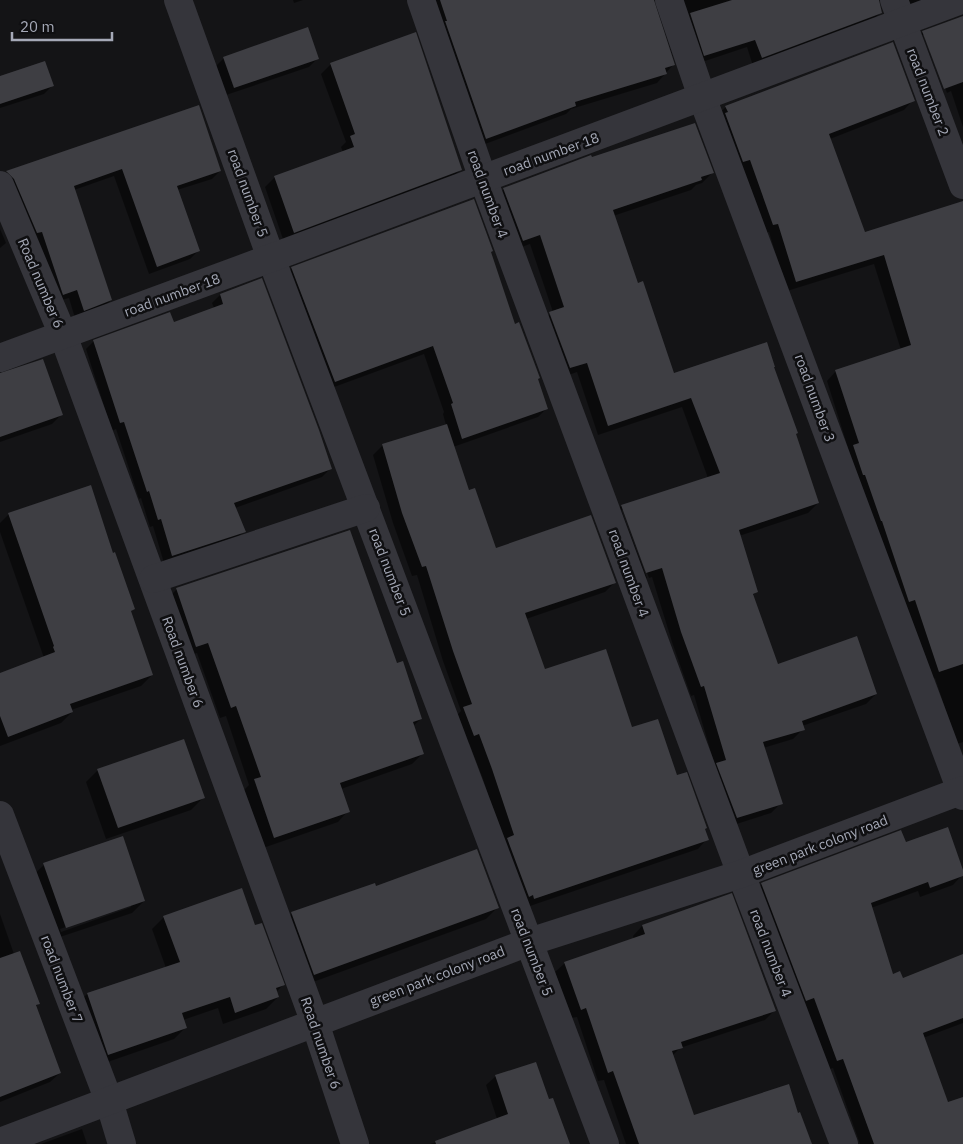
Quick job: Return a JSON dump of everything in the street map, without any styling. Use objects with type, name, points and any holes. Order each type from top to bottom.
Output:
[{"type":"street","name":"road number 5","points":[[178,0],[272,258],[605,1144]]},
{"type":"street","name":"road number 4","points":[[421,0],[483,179],[741,874],[844,1144]]},
{"type":"street","name":"road number 3","points":[[669,0],[702,97],[962,792]]},
{"type":"street","name":"road number 18","points":[[0,358],[702,97],[898,11],[961,0]]},
{"type":"street","name":"road number 2","points":[[898,11],[963,185]]},
{"type":"street","name":"Road number 6","points":[[0,185],[63,335],[315,1023],[355,1144]]},
{"type":"street","points":[[152,579],[366,508]]},
{"type":"street","name":"green park colony road","points":[[0,1142],[529,942],[741,874],[962,792]]},
{"type":"street","name":"road number 7","points":[[0,816],[108,1101],[122,1144]]},
{"type":"building","points":[[440,0],[654,0],[675,65],[665,68],[667,74],[575,102],[576,106],[486,139],[445,21],[447,21]]},
{"type":"building","points":[[732,0],[879,0],[882,13],[762,58],[755,40],[704,56],[690,13]]},
{"type":"building","points":[[963,16],[963,82],[944,89],[922,31]]},
{"type":"building","points":[[308,27],[319,59],[234,88],[223,57]]},
{"type":"building","points":[[416,32],[462,170],[294,233],[274,176],[354,147],[350,136],[355,134],[330,63]]},
{"type":"building","points":[[893,42],[915,101],[829,134],[865,232],[963,201],[963,664],[939,672],[915,600],[909,602],[882,521],[865,475],[863,475],[853,445],[859,443],[835,370],[911,345],[884,255],[796,282],[778,224],[773,225],[750,160],[743,162],[725,113],[728,112],[725,106]]},
{"type":"building","points":[[45,61],[54,86],[0,104],[0,76]]},
{"type":"building","points":[[199,105],[221,171],[177,186],[200,251],[157,267],[122,169],[74,186],[112,300],[84,311],[77,290],[63,295],[42,232],[37,233],[14,179],[6,171]]},
{"type":"building","points":[[695,123],[714,173],[701,177],[702,180],[613,210],[638,283],[643,281],[674,373],[767,342],[798,433],[796,434],[819,503],[739,530],[758,592],[753,594],[778,664],[857,636],[877,694],[802,721],[805,730],[763,742],[783,804],[737,818],[716,763],[726,760],[704,686],[701,687],[681,632],[662,568],[646,573],[621,505],[720,473],[691,398],[608,426],[587,363],[570,368],[549,312],[564,307],[540,235],[523,241],[503,188],[591,155],[592,157]]},
{"type":"building","points":[[474,199],[493,251],[491,252],[515,324],[519,322],[540,378],[538,379],[548,409],[462,439],[451,404],[453,403],[433,346],[335,382],[291,267]]},
{"type":"building","points":[[262,278],[332,469],[234,503],[246,532],[172,556],[161,519],[158,520],[149,491],[147,492],[124,422],[120,423],[93,340],[170,312],[174,322],[223,304],[220,294]]},
{"type":"building","points":[[43,359],[63,415],[0,437],[0,373]]},
{"type":"building","points":[[447,424],[469,490],[475,488],[496,548],[591,515],[616,583],[525,613],[545,669],[606,649],[632,727],[658,719],[677,775],[687,772],[707,828],[705,829],[709,840],[534,899],[533,895],[529,897],[507,838],[514,835],[492,769],[479,734],[474,736],[463,707],[472,704],[426,566],[422,567],[402,513],[382,444]]},
{"type":"building","points":[[91,485],[113,553],[115,552],[135,609],[131,611],[153,675],[70,704],[73,712],[8,737],[0,716],[0,673],[55,652],[8,513]]},
{"type":"building","points":[[350,530],[397,663],[403,661],[422,719],[413,722],[424,754],[340,783],[350,812],[274,838],[254,779],[261,777],[236,706],[231,708],[208,643],[196,647],[176,588]]},
{"type":"building","points":[[184,739],[205,798],[118,828],[97,769]]},
{"type":"building","points":[[948,827],[963,870],[963,876],[930,888],[928,882],[871,903],[893,974],[900,971],[903,978],[963,954],[963,1018],[923,1033],[948,1102],[963,1097],[963,1144],[874,1144],[843,1059],[837,1061],[814,998],[806,1001],[761,883],[901,830],[906,842]]},
{"type":"building","points":[[123,836],[145,901],[66,928],[43,863]]},
{"type":"building","points":[[477,849],[499,908],[314,975],[291,912],[375,883],[376,886]]},
{"type":"building","points":[[242,888],[255,925],[262,923],[285,985],[276,988],[279,997],[235,1013],[230,997],[182,1013],[187,1028],[108,1055],[87,993],[180,962],[163,916]]},
{"type":"building","points":[[732,893],[776,1011],[681,1042],[683,1048],[672,1051],[694,1115],[789,1084],[798,1113],[800,1112],[812,1144],[639,1144],[613,1071],[608,1073],[586,1008],[581,1010],[564,962],[645,934],[642,925]]},
{"type":"building","points":[[20,951],[40,1004],[36,1005],[61,1073],[0,1097],[0,958]]},
{"type":"building","points":[[536,1062],[549,1099],[553,1098],[570,1144],[436,1144],[435,1141],[508,1114],[495,1075]]}]
